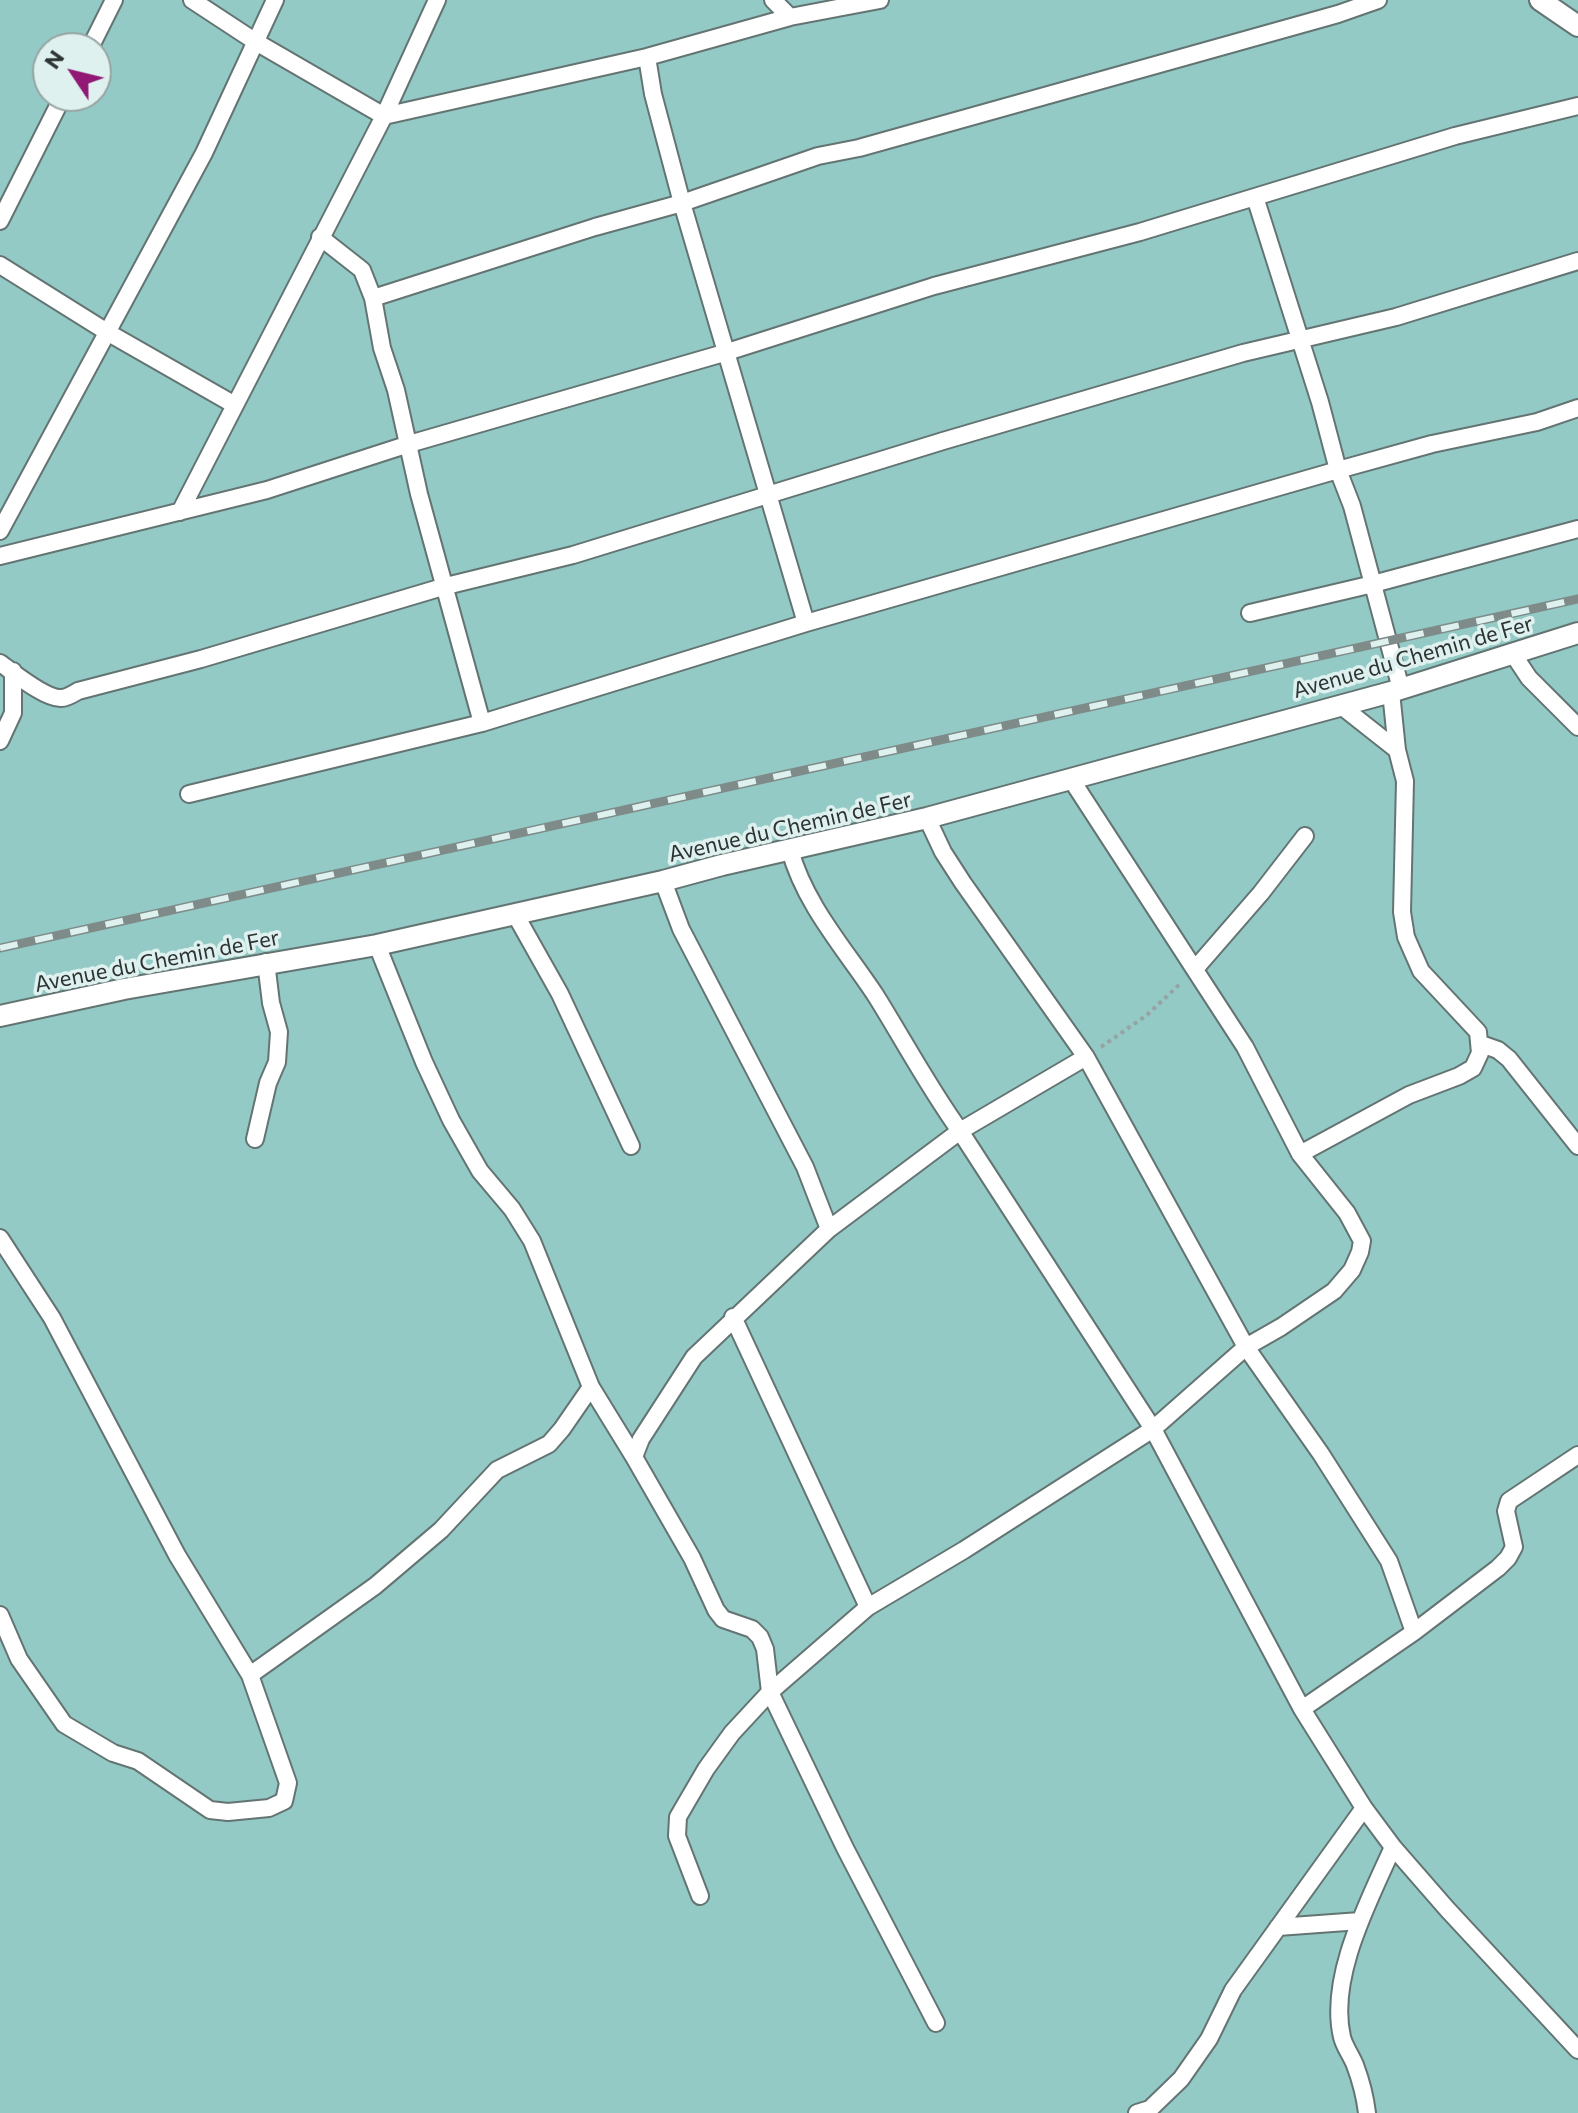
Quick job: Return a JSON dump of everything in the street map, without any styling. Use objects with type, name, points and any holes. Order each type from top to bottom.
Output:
[{"type":"street","points":[[98,32],[114,0]]},
{"type":"street","points":[[192,0],[256,42],[384,116],[647,57],[790,17],[880,0]]},
{"type":"street","points":[[0,531],[204,153],[275,0]]},
{"type":"street","points":[[180,512],[384,116],[437,0]]},
{"type":"street","points":[[773,0],[790,17]]},
{"type":"street","points":[[373,298],[595,227],[682,203],[818,156],[934,128],[1378,0]]},
{"type":"street","points":[[1540,0],[1578,26]]},
{"type":"street","points":[[647,57],[653,94],[724,353],[806,623]]},
{"type":"street","points":[[0,556],[267,490],[409,444],[724,353],[934,286],[1140,232],[1455,136],[1578,106]]},
{"type":"street","points":[[0,221],[54,112]]},
{"type":"street","points":[[1255,197],[1338,470],[1352,506],[1396,690],[1397,750],[1405,781],[1402,912],[1406,937],[1421,971],[1478,1032],[1481,1044],[1473,1068],[1446,1083],[1409,1095],[1300,1154]]},
{"type":"street","points":[[320,237],[362,270],[373,298],[382,348],[396,390],[419,494],[482,723]]},
{"type":"street","points":[[6,667],[53,697],[63,698],[78,691],[201,659],[446,586],[573,555],[1243,353],[1396,317],[1578,261]]},
{"type":"street","points":[[0,265],[107,332],[233,404]]},
{"type":"street","points":[[189,794],[482,723],[806,623],[1338,470],[1432,444],[1537,422],[1578,408]]},
{"type":"street","points":[[1250,613],[1373,584],[1578,529]]},
{"type":"street","name":"Avenue du Chemin de Fer","points":[[0,1016],[266,962],[377,945],[927,818],[1396,690],[1578,633]]},
{"type":"street","points":[[1513,654],[1529,678],[1578,727]]},
{"type":"street","points":[[0,741],[13,713],[6,667]]},
{"type":"street","points":[[1340,705],[1397,750]]},
{"type":"street","points":[[700,1896],[677,1836],[678,1817],[706,1769],[732,1733],[770,1692],[868,1607],[964,1550],[1153,1429],[1246,1347],[1334,1291],[1352,1270],[1360,1252],[1362,1241],[1347,1213],[1300,1154],[1245,1047],[1071,779]]},
{"type":"street","points":[[927,818],[943,852],[963,883],[1086,1057],[1246,1347],[1321,1454],[1389,1561],[1414,1632]]},
{"type":"street","points":[[1195,969],[1305,836]]},
{"type":"street","points":[[790,850],[796,872],[812,903],[874,994],[1153,1429],[1302,1709],[1364,1808],[1393,1847],[1484,1951],[1578,2050]]},
{"type":"street","points":[[663,881],[681,929],[805,1167],[829,1229]]},
{"type":"street","points":[[515,914],[560,994],[631,1146]]},
{"type":"street","points":[[377,945],[451,1120],[480,1171],[512,1209],[532,1241],[591,1387],[692,1558],[716,1610],[723,1619],[752,1629],[760,1637],[765,1649],[770,1692],[845,1848],[936,2023]]},
{"type":"street","points":[[255,1139],[268,1083],[277,1062],[279,1032],[271,1003],[266,962]]},
{"type":"street","points":[[1481,1044],[1498,1050],[1509,1059],[1578,1146]]},
{"type":"street","points":[[634,1457],[641,1439],[694,1357],[829,1229],[960,1131],[1086,1057]]},
{"type":"street","points":[[0,1238],[52,1318],[177,1555],[250,1675],[288,1783],[284,1801],[269,1808],[228,1812],[210,1810],[138,1761],[113,1753],[64,1724],[19,1659],[0,1615]]},
{"type":"street","points":[[733,1317],[868,1607]]},
{"type":"street","points":[[250,1675],[375,1586],[441,1530],[497,1470],[549,1444],[591,1387]]},
{"type":"street","points":[[1302,1709],[1414,1632],[1508,1558],[1514,1547],[1506,1511],[1509,1501],[1578,1455]]},
{"type":"street","points":[[1137,2113],[1150,2109],[1181,2079],[1209,2039],[1233,1990],[1364,1808]]},
{"type":"street","points":[[1367,2113],[1365,2095],[1342,2039],[1338,2009],[1345,1968],[1360,1921],[1393,1847]]},
{"type":"street","points":[[1278,1927],[1360,1921]]},
{"type":"path","points":[[1086,1057],[1147,1015],[1195,969]]},
{"type":"shaded area","points":[[0,0],[1578,0],[1578,2113],[0,2113]]},
{"type":"railway","points":[[0,948],[1578,599]]}]
